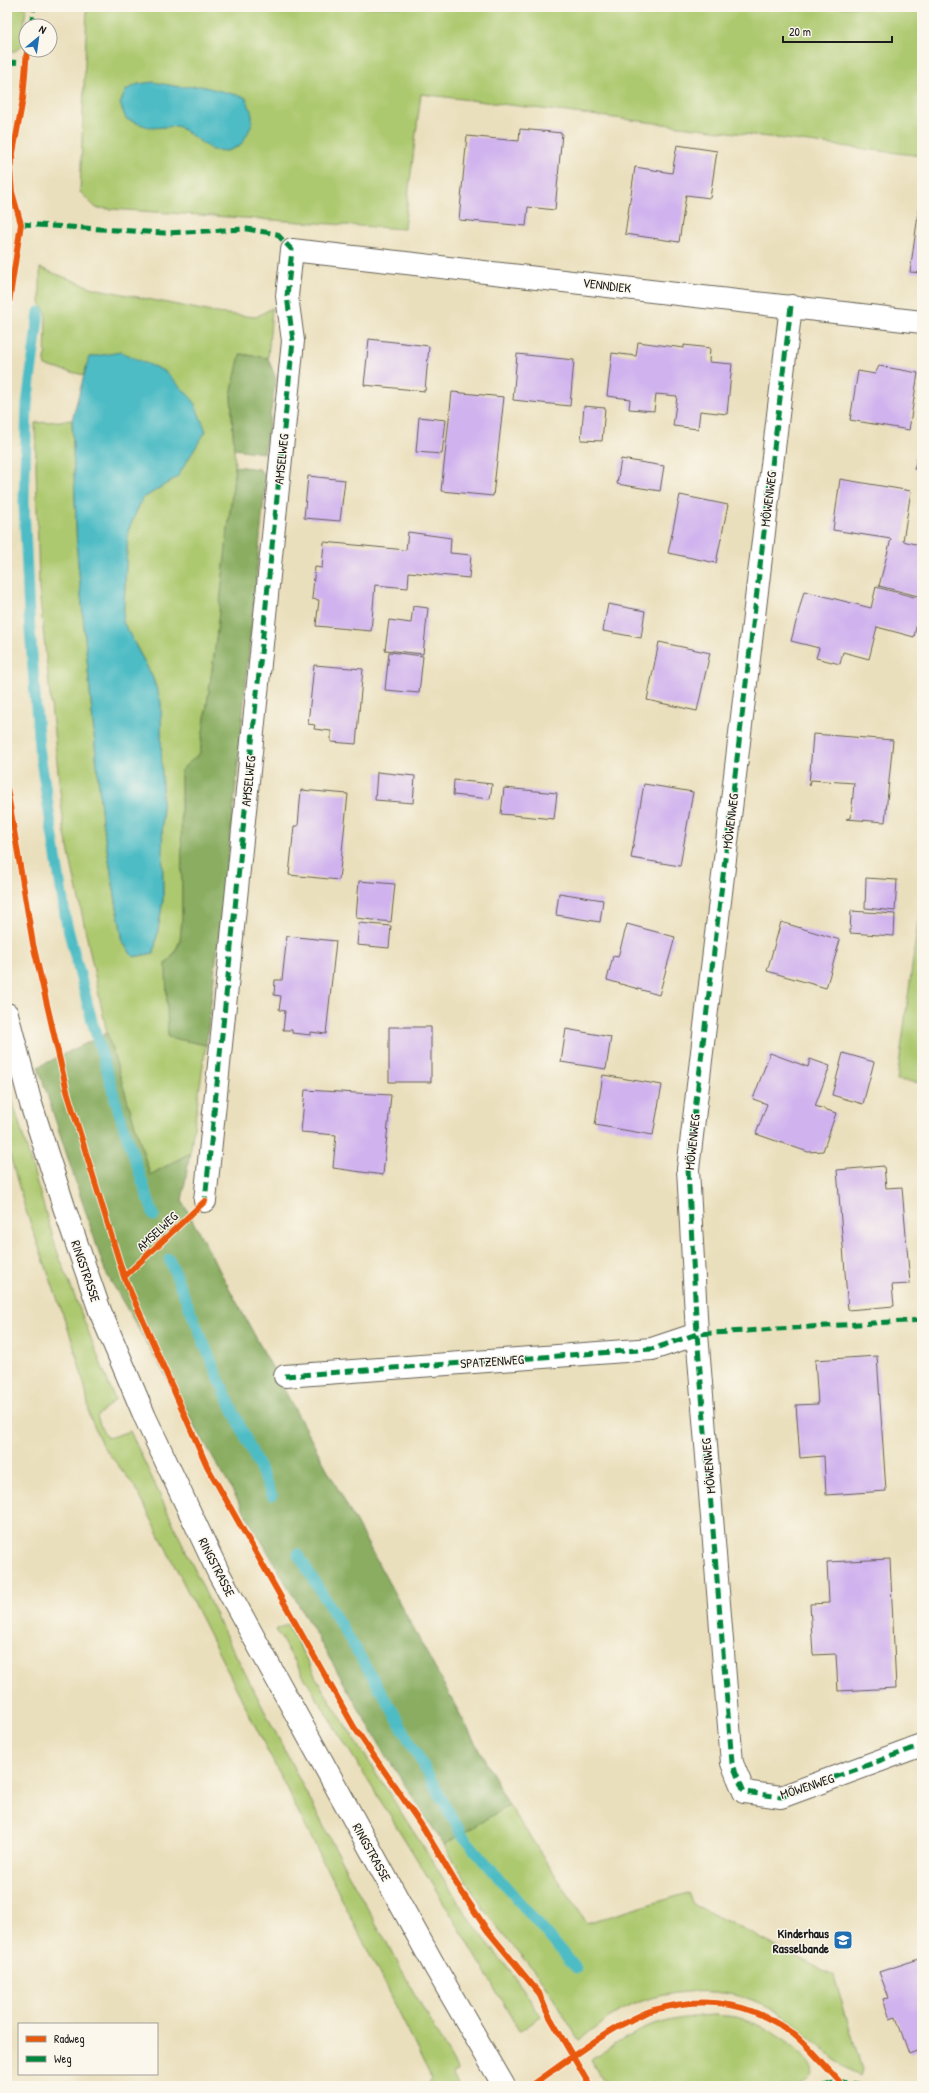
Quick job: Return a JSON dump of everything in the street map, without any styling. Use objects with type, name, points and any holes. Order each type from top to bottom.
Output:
[{"type":"street","name":"VENNDIEK","points":[[292,250],[922,322]]},
{"type":"street","name":"AMSELWEG","points":[[205,1201],[292,341],[287,296],[292,250]]},
{"type":"street","name":"MÖWENWEG","points":[[791,306],[688,1170],[697,1334],[732,1763],[744,1792],[781,1797],[922,1745]]},
{"type":"street","name":"RINGSTRASSE","points":[[7,1014],[31,1104],[64,1207],[100,1311],[145,1418],[219,1574],[435,1967],[504,2086]]},
{"type":"street","name":"SPATZENWEG","points":[[285,1376],[652,1349],[697,1334]]},
{"type":"green space","points":[[7,7],[26,7],[25,18],[18,18],[18,49],[15,51],[7,51]]},
{"type":"green space","points":[[87,7],[922,7],[922,156],[421,94],[404,229],[96,208],[80,192]]},
{"type":"green space","points":[[40,268],[93,288],[217,313],[256,317],[272,308],[268,358],[241,354],[231,395],[235,466],[215,649],[200,753],[181,770],[182,920],[180,940],[174,954],[166,964],[168,1037],[206,1045],[190,1153],[150,1175],[107,1033],[64,829],[39,590],[35,423],[72,420],[77,552],[102,820],[123,942],[133,957],[154,953],[163,900],[161,703],[152,676],[123,622],[128,531],[142,499],[177,477],[89,357],[84,375],[45,366],[46,313],[40,303]]},
{"type":"green space","points":[[240,354],[268,358],[276,379],[264,453],[234,449],[231,395]]},
{"type":"green space","points":[[235,466],[259,469],[266,477],[233,815],[206,1045],[168,1037],[166,964],[174,954],[180,941],[182,920],[181,770],[200,753],[215,649]]},
{"type":"green space","points":[[922,891],[922,1083],[897,1080]]},
{"type":"green space","points":[[107,1033],[150,1175],[190,1153],[182,1201],[509,1805],[444,1845],[388,1759],[105,1271],[38,1067]]},
{"type":"green space","points":[[7,1082],[57,1251],[115,1400],[97,1416],[102,1430],[108,1438],[130,1431],[220,1624],[345,1868],[458,2071],[452,2074],[459,2086],[428,2086],[432,2079],[135,1487],[102,1445],[90,1417],[85,1387],[72,1340],[25,1208],[7,1145]]},
{"type":"green space","points":[[287,1624],[322,1688],[464,1911],[514,1976],[541,2016],[519,2031],[430,1880],[276,1630]]},
{"type":"green space","points":[[509,1805],[587,1923],[688,1893],[693,1904],[834,1976],[862,2069],[860,2075],[851,2071],[835,2060],[795,2024],[771,2008],[753,2000],[714,1992],[674,1993],[654,1997],[618,2012],[579,2040],[543,1982],[488,1916],[444,1845]]},
{"type":"green space","points":[[715,2015],[736,2017],[746,2020],[779,2036],[806,2059],[812,2068],[810,2075],[801,2084],[793,2086],[606,2086],[591,2060],[622,2040],[649,2027],[678,2019]]},
{"type":"water","points":[[153,82],[180,87],[201,86],[245,97],[251,111],[252,122],[248,133],[240,146],[227,151],[212,150],[178,126],[151,128],[126,119],[120,104],[126,90],[138,84]]},
{"type":"water","points":[[121,352],[166,372],[193,400],[206,431],[177,477],[142,499],[128,531],[123,622],[152,676],[161,702],[163,900],[154,953],[133,957],[123,942],[102,820],[77,552],[72,420],[89,357]]},
{"type":"building","points":[[520,129],[562,133],[555,210],[528,207],[526,226],[459,220],[467,136],[519,141]]},
{"type":"building","points":[[677,145],[717,151],[710,198],[686,195],[679,242],[625,234],[635,167],[672,173]]},
{"type":"building","points":[[919,208],[922,208],[922,273],[910,272]]},
{"type":"building","points":[[369,339],[429,346],[425,391],[364,385]]},
{"type":"building","points":[[638,342],[684,348],[684,345],[710,348],[709,362],[732,364],[727,414],[700,411],[698,429],[673,426],[677,396],[656,394],[654,411],[629,409],[630,399],[607,396],[612,353],[636,356]]},
{"type":"building","points":[[517,354],[574,360],[570,406],[513,400]]},
{"type":"building","points":[[879,366],[918,373],[909,430],[850,420],[858,371],[875,374]]},
{"type":"building","points":[[452,392],[504,397],[493,496],[441,491]]},
{"type":"building","points":[[584,406],[605,408],[602,441],[581,440]]},
{"type":"building","points":[[419,417],[446,420],[442,454],[416,452]]},
{"type":"building","points":[[922,440],[922,471],[914,469]]},
{"type":"building","points":[[621,459],[664,466],[660,491],[617,484]]},
{"type":"building","points":[[308,476],[345,480],[340,521],[304,518]]},
{"type":"building","points":[[840,479],[911,491],[903,541],[922,546],[922,597],[879,586],[891,539],[833,530]]},
{"type":"building","points":[[680,495],[728,505],[716,563],[668,553]]},
{"type":"building","points":[[408,532],[451,538],[450,553],[471,555],[469,578],[409,572],[408,588],[375,585],[371,631],[316,626],[319,600],[312,599],[315,567],[322,568],[324,542],[406,550]]},
{"type":"building","points":[[876,587],[922,599],[914,637],[877,627],[869,659],[843,652],[840,664],[816,658],[819,648],[791,641],[804,591],[871,608]]},
{"type":"building","points":[[608,604],[645,611],[641,638],[603,631]]},
{"type":"building","points":[[413,606],[428,608],[423,654],[385,650],[389,620],[411,623]]},
{"type":"building","points":[[659,642],[710,653],[697,711],[647,700]]},
{"type":"building","points":[[389,652],[423,656],[419,693],[385,690]]},
{"type":"building","points":[[314,665],[363,669],[356,744],[331,742],[331,731],[314,729],[315,725],[308,724]]},
{"type":"building","points":[[813,734],[893,740],[885,822],[846,819],[851,818],[854,783],[811,780],[810,786],[809,785]]},
{"type":"building","points":[[377,772],[415,776],[413,803],[375,800]]},
{"type":"building","points":[[454,780],[492,784],[490,799],[453,795]]},
{"type":"building","points":[[644,784],[693,792],[680,866],[631,858]]},
{"type":"building","points":[[504,788],[557,793],[554,819],[501,814]]},
{"type":"building","points":[[301,790],[348,794],[339,880],[289,875],[294,826],[298,826]]},
{"type":"building","points":[[866,878],[897,880],[895,911],[865,908]]},
{"type":"building","points":[[359,881],[395,884],[391,922],[356,918]]},
{"type":"building","points":[[559,893],[603,900],[600,922],[556,915]]},
{"type":"building","points":[[851,911],[895,914],[894,936],[850,933]]},
{"type":"building","points":[[781,922],[840,940],[826,988],[767,971]]},
{"type":"building","points":[[359,923],[391,926],[389,948],[357,945]]},
{"type":"building","points":[[627,924],[675,937],[659,995],[607,980],[613,956],[618,957]]},
{"type":"building","points":[[287,936],[336,941],[326,1034],[311,1032],[311,1035],[292,1033],[292,1030],[283,1030],[285,1011],[279,1010],[281,996],[274,995],[275,980],[282,980]]},
{"type":"building","points":[[389,1027],[431,1027],[431,1082],[389,1082]]},
{"type":"building","points":[[566,1029],[611,1037],[606,1069],[561,1062]]},
{"type":"building","points":[[770,1053],[808,1067],[810,1059],[830,1066],[815,1106],[836,1113],[823,1151],[808,1152],[756,1134],[767,1104],[753,1099]]},
{"type":"building","points":[[843,1053],[874,1062],[863,1104],[832,1095]]},
{"type":"building","points":[[603,1075],[662,1085],[653,1135],[595,1125]]},
{"type":"building","points":[[305,1090],[391,1095],[383,1175],[333,1168],[336,1135],[301,1132]]},
{"type":"building","points":[[884,1166],[886,1188],[902,1187],[910,1284],[892,1285],[894,1306],[848,1310],[837,1170]]},
{"type":"building","points":[[877,1356],[886,1491],[826,1495],[824,1456],[800,1458],[796,1405],[818,1404],[815,1360]]},
{"type":"building","points":[[890,1559],[896,1688],[838,1691],[836,1654],[813,1655],[810,1604],[829,1603],[827,1562]]},
{"type":"building","points":[[922,1958],[922,2049],[909,2054],[896,2017],[890,2019],[883,1999],[889,1998],[879,1972]]},
{"type":"waterway","points":[[39,312],[27,404],[24,503],[29,616],[39,747],[66,921],[92,1021],[122,1122],[154,1216]]},
{"type":"waterway","points":[[169,1259],[220,1382],[272,1495]]},
{"type":"waterway","points":[[298,1554],[390,1706],[462,1835],[576,1968]]},
{"type":"marked path","points":[[32,18],[34,7]]},
{"type":"marked path","points":[[7,62],[25,63]]},
{"type":"marked path","points":[[21,224],[164,233],[247,229],[277,234],[292,250],[287,296],[293,341],[205,1201]]},
{"type":"marked path","points":[[791,306],[688,1169],[697,1334],[732,1763],[744,1792],[781,1797],[922,1745]]},
{"type":"marked path","points":[[285,1376],[652,1349],[697,1334],[922,1320]]},
{"type":"marked path","points":[[824,2086],[839,2081],[870,2086]]},
{"type":"cycle path","points":[[7,316],[21,224],[12,192],[10,169],[23,99],[26,58]]},
{"type":"cycle path","points":[[7,788],[33,944],[67,1091],[124,1277],[207,1466],[354,1727],[424,1829],[456,1883],[487,1930],[539,1993],[547,2012],[590,2086]]},
{"type":"cycle path","points":[[124,1277],[205,1201]]},
{"type":"cycle path","points":[[531,2086],[586,2047],[628,2021],[654,2010],[700,2002],[732,2005],[777,2023],[792,2033],[804,2044],[839,2081]]},
{"type":"place","name":"Kinderhaus Rasselbande","points":[[843,1940]]}]
